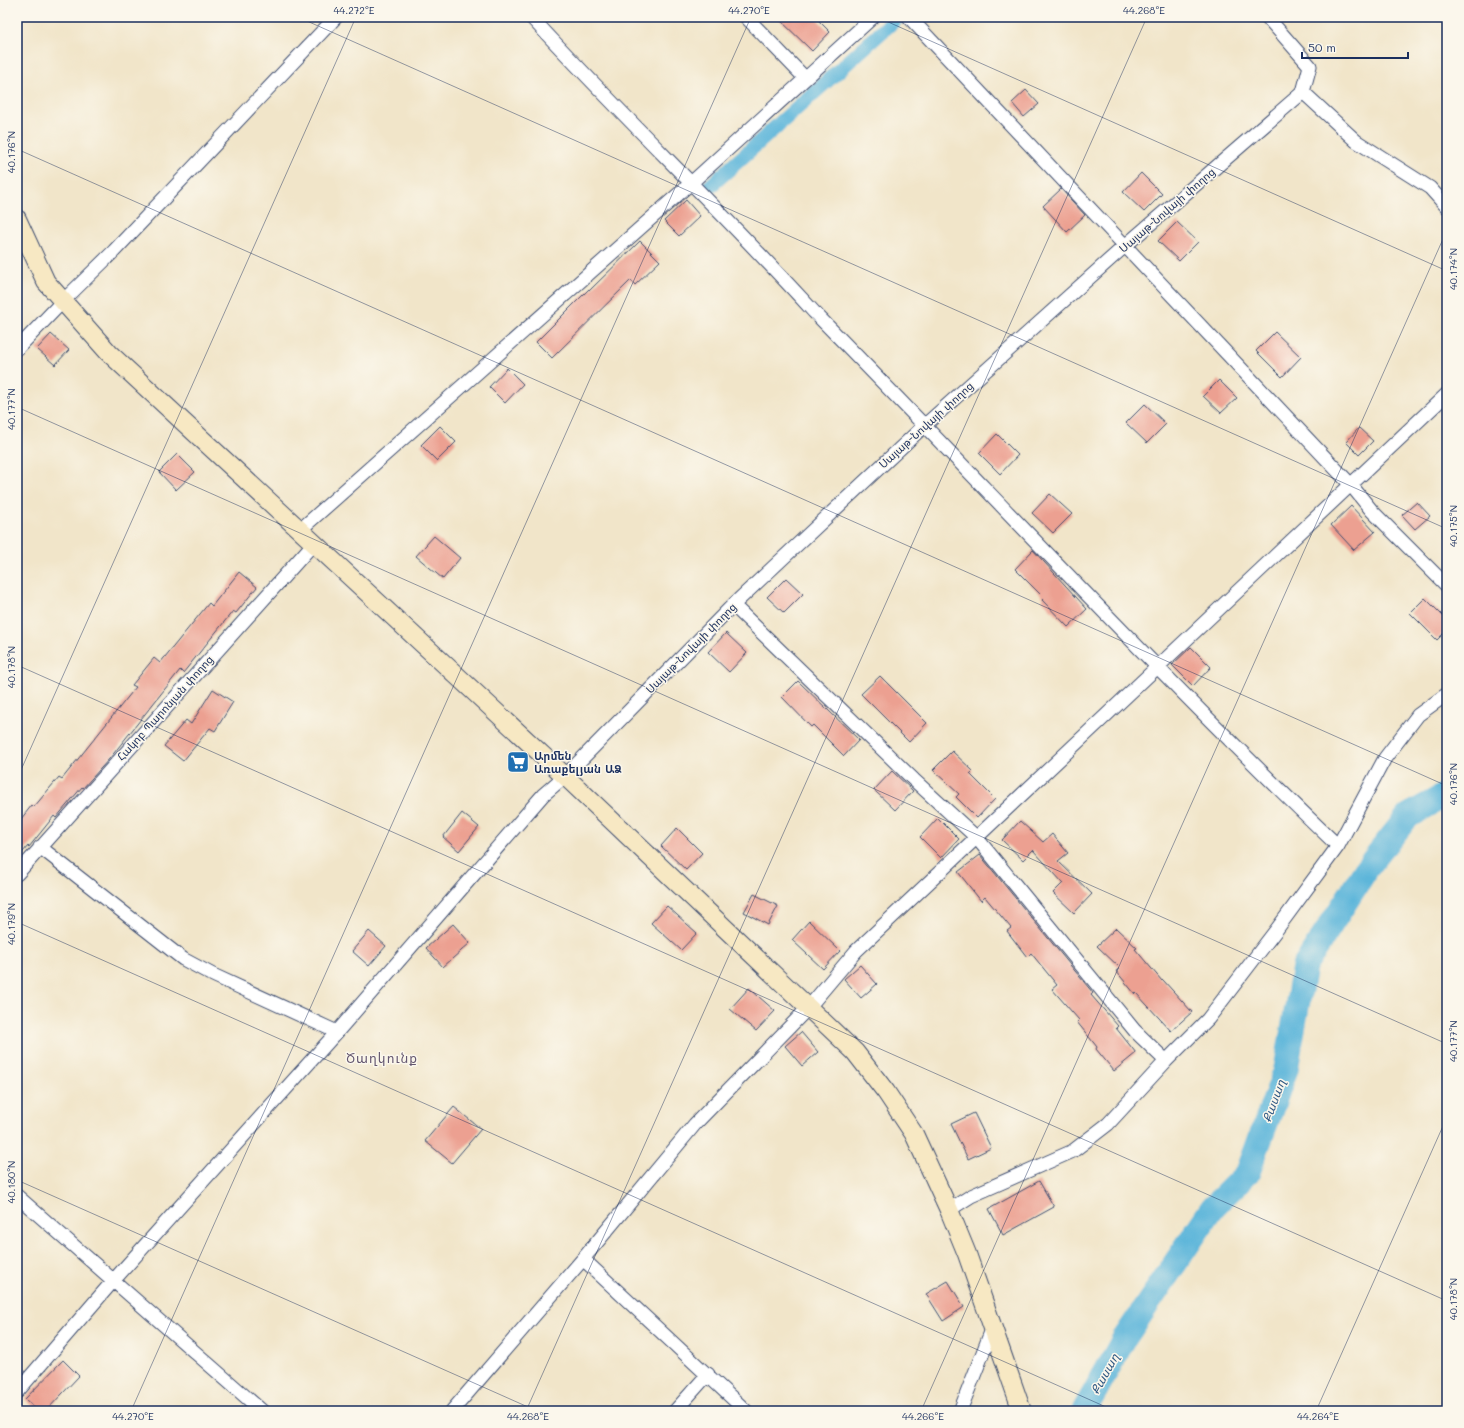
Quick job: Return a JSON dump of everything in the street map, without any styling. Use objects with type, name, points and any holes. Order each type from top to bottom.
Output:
[{"type":"main road","points":[[17,219],[46,282],[109,353],[565,776],[855,1052],[886,1092],[914,1134],[949,1210],[967,1254],[1022,1411]]},
{"type":"street","points":[[17,349],[114,251],[336,17]]},
{"type":"street","points":[[531,17],[1158,667],[1260,771],[1338,846]]},
{"type":"street","points":[[746,17],[805,78]]},
{"type":"street","points":[[300,530],[691,183],[872,17]]},
{"type":"street","points":[[909,17],[1126,245],[1351,485],[1372,511],[1447,586]]},
{"type":"street","points":[[1266,17],[1310,66],[1303,92],[1356,141],[1430,188],[1447,207]]},
{"type":"street","name":"Սայաթ-Նովայի փողոց","points":[[17,1392],[113,1281],[337,1032],[543,795],[565,776],[732,605],[925,425],[1126,245],[1303,92]]},
{"type":"street","points":[[452,1411],[583,1259],[695,1124],[808,1008],[856,951],[1447,394]]},
{"type":"street","name":"Հակոբ Պարոնյան փողոց","points":[[17,874],[314,543]]},
{"type":"street","points":[[732,605],[914,780],[976,837],[1136,1031],[1166,1061]]},
{"type":"street","points":[[949,1210],[971,1196],[1073,1151],[1108,1124],[1166,1061],[1208,1019],[1278,929],[1338,846],[1385,758],[1418,715],[1447,694]]},
{"type":"street","points":[[40,847],[183,959],[213,975],[337,1032]]},
{"type":"street","points":[[17,1196],[262,1411]]},
{"type":"street","points":[[583,1259],[746,1411]]},
{"type":"street","points":[[960,1411],[993,1327]]},
{"type":"street","points":[[675,1411],[708,1374]]},
{"type":"building","points":[[777,17],[815,17],[830,32],[812,51]]},
{"type":"building","points":[[1026,90],[1039,104],[1024,117],[1012,103]]},
{"type":"building","points":[[1141,173],[1162,194],[1144,212],[1123,192]]},
{"type":"building","points":[[1061,189],[1085,215],[1067,232],[1043,206]]},
{"type":"building","points":[[686,200],[700,216],[679,236],[664,221]]},
{"type":"building","points":[[1177,222],[1198,242],[1179,261],[1158,241]]},
{"type":"building","points":[[640,241],[660,261],[635,285],[631,280],[552,358],[536,342]]},
{"type":"building","points":[[1275,332],[1301,357],[1282,377],[1256,351]]},
{"type":"building","points":[[51,334],[69,350],[55,365],[37,349]]},
{"type":"building","points":[[507,368],[523,384],[505,403],[489,387]]},
{"type":"building","points":[[1219,380],[1237,398],[1221,413],[1203,396]]},
{"type":"building","points":[[1145,404],[1166,424],[1147,443],[1126,423]]},
{"type":"building","points":[[440,426],[456,442],[437,461],[421,445]]},
{"type":"building","points":[[1359,428],[1373,441],[1359,455],[1346,442]]},
{"type":"building","points":[[997,434],[1018,455],[1000,474],[979,453]]},
{"type":"building","points":[[177,454],[195,472],[176,490],[159,472]]},
{"type":"building","points":[[1050,494],[1072,514],[1053,533],[1032,513]]},
{"type":"building","points":[[1417,502],[1430,516],[1415,529],[1402,515]]},
{"type":"building","points":[[1351,506],[1375,532],[1354,550],[1331,525]]},
{"type":"building","points":[[434,536],[460,558],[443,579],[416,556]]},
{"type":"building","points":[[1033,550],[1087,609],[1068,627],[1042,600],[1044,598],[1015,569]]},
{"type":"building","points":[[239,572],[257,587],[236,613],[233,611],[183,673],[180,670],[110,758],[83,788],[82,787],[56,818],[54,816],[29,847],[28,846],[17,859],[17,824],[32,805],[34,807],[59,777],[62,779],[136,687],[132,685],[154,658],[160,663],[209,603],[212,606]]},
{"type":"building","points":[[786,578],[803,594],[784,613],[767,597]]},
{"type":"building","points":[[1425,598],[1447,620],[1447,630],[1437,640],[1410,613]]},
{"type":"building","points":[[726,633],[747,653],[729,672],[708,652]]},
{"type":"building","points":[[1191,647],[1211,667],[1193,686],[1172,665]]},
{"type":"building","points":[[880,676],[927,723],[909,742],[861,694]]},
{"type":"building","points":[[798,681],[859,740],[844,756],[813,725],[811,727],[782,697]]},
{"type":"building","points":[[213,689],[233,702],[215,731],[210,728],[183,761],[164,746],[186,720],[191,724]]},
{"type":"building","points":[[952,751],[973,771],[970,774],[995,799],[977,818],[956,797],[959,794],[933,770]]},
{"type":"building","points":[[892,771],[913,791],[895,810],[874,790]]},
{"type":"building","points":[[462,813],[479,827],[459,851],[443,837]]},
{"type":"building","points":[[938,818],[959,839],[941,858],[920,837]]},
{"type":"building","points":[[1020,821],[1043,842],[1052,834],[1068,853],[1058,861],[1092,894],[1074,913],[1053,893],[1063,883],[1033,850],[1023,860],[1002,840]]},
{"type":"building","points":[[677,828],[702,853],[686,870],[661,846]]},
{"type":"building","points":[[980,855],[1093,993],[1091,995],[1118,1026],[1116,1028],[1136,1053],[1114,1071],[1077,1022],[1079,1020],[1052,989],[1057,985],[1031,953],[1027,957],[1007,931],[1011,928],[985,897],[981,901],[958,872]]},
{"type":"building","points":[[754,894],[778,906],[768,925],[744,912]]},
{"type":"building","points":[[667,906],[697,933],[681,950],[651,923]]},
{"type":"building","points":[[809,921],[840,951],[823,969],[792,940]]},
{"type":"building","points":[[453,924],[470,943],[443,967],[426,948]]},
{"type":"building","points":[[1116,928],[1137,948],[1135,949],[1162,981],[1163,980],[1192,1012],[1171,1031],[1136,993],[1135,994],[1116,971],[1120,968],[1097,946]]},
{"type":"building","points":[[369,931],[386,946],[369,966],[352,951]]},
{"type":"building","points":[[860,965],[877,984],[861,998],[844,979]]},
{"type":"building","points":[[749,988],[775,1011],[756,1031],[730,1009]]},
{"type":"building","points":[[801,1032],[818,1052],[802,1066],[785,1046]]},
{"type":"building","points":[[454,1107],[481,1129],[452,1163],[425,1141]]},
{"type":"building","points":[[974,1113],[991,1148],[968,1159],[951,1124]]},
{"type":"building","points":[[1039,1181],[1054,1207],[1003,1235],[989,1209]]},
{"type":"building","points":[[948,1281],[964,1307],[943,1321],[926,1294]]},
{"type":"building","points":[[63,1360],[79,1376],[46,1411],[38,1411],[25,1399]]},
{"type":"waterway","points":[[707,189],[898,17]]},
{"type":"waterway","name":"Քասաղ","points":[[1084,1411],[1124,1339],[1213,1207],[1248,1172],[1286,1069],[1304,967],[1367,868],[1408,816],[1447,794]]},
{"type":"place","name":"Արմեն Առաքելյան ԱՁ","points":[[518,762]]},
{"type":"district","name":"Ծաղկունք","points":[[382,1058]]}]
